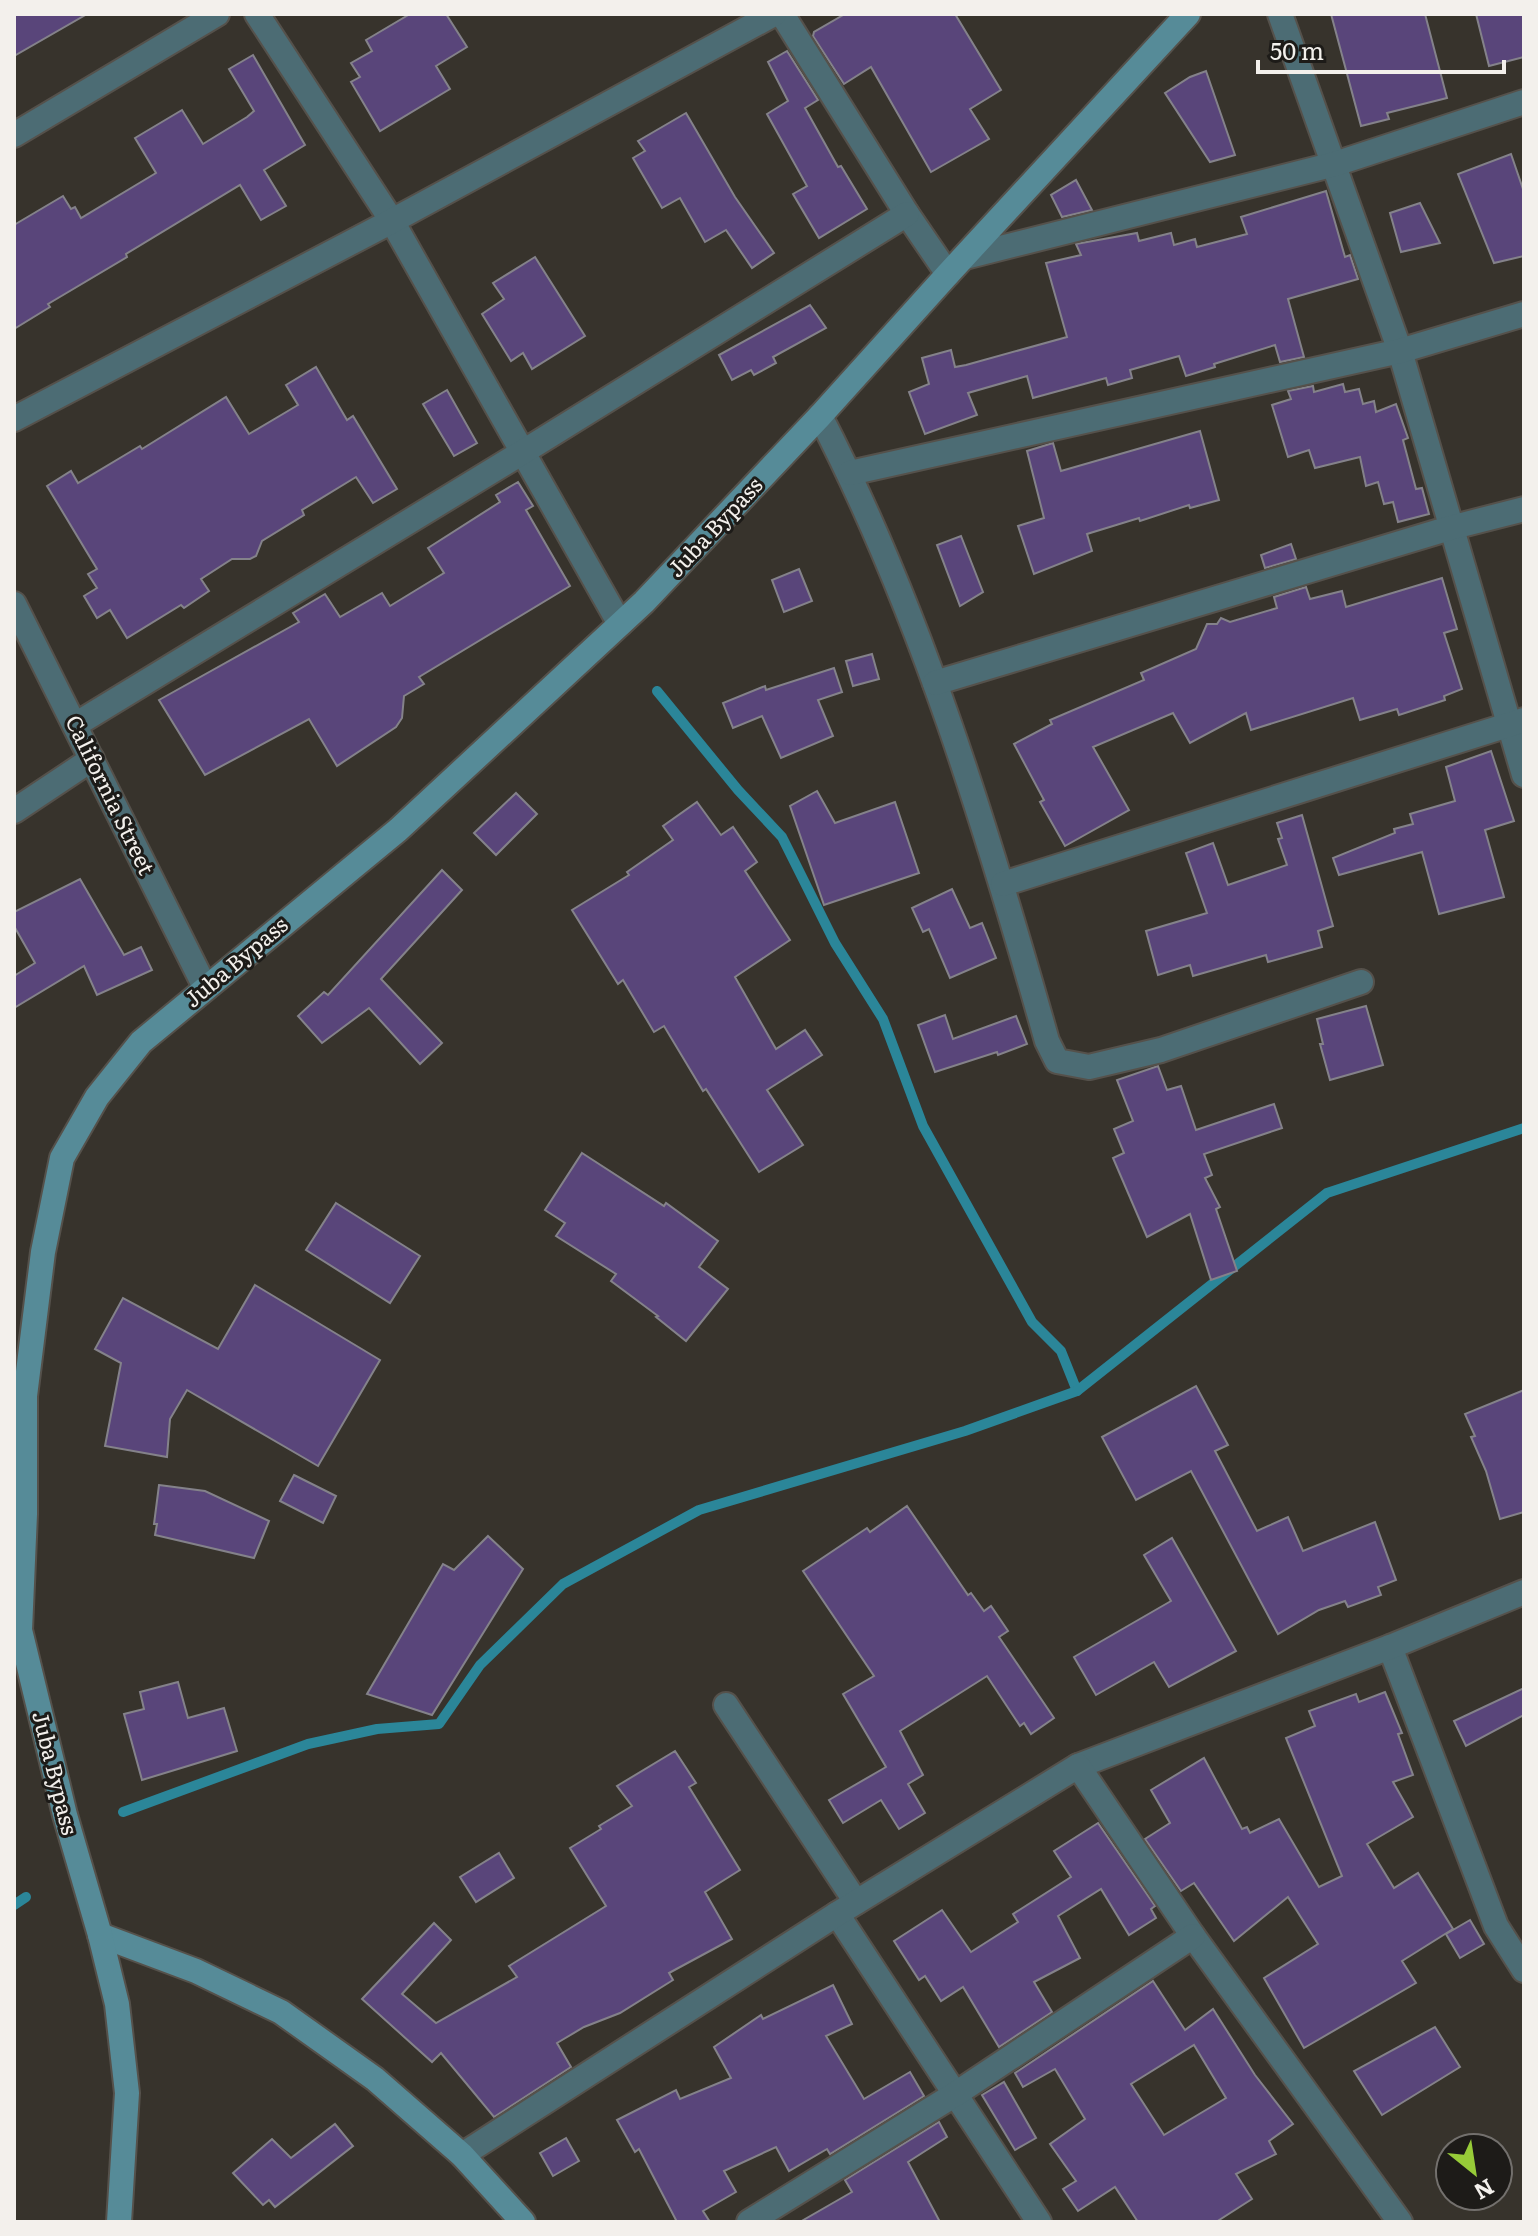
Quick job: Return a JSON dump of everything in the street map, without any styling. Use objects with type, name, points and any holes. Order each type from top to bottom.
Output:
[{"type":"main road","name":"Juba Bypass","points":[[119,2222],[127,2093],[117,2004],[17,1632],[25,1396],[43,1252],[62,1158],[97,1097],[141,1042],[398,830],[644,602],[820,416],[1178,18]]},
{"type":"main road","points":[[100,1935],[196,1971],[281,2012],[375,2079],[462,2155],[523,2222]]},
{"type":"street","points":[[14,135],[217,14]]},
{"type":"street","points":[[257,14],[392,221],[620,624]]},
{"type":"street","points":[[14,419],[392,221],[774,14]]},
{"type":"street","points":[[782,14],[907,214],[956,265],[1335,164],[1524,102]]},
{"type":"street","points":[[1280,14],[1400,351],[1450,528],[1516,722],[1524,775]]},
{"type":"street","points":[[75,725],[907,214]]},
{"type":"street","points":[[850,473],[1400,351],[1524,314]]},
{"type":"street","points":[[820,416],[850,473],[935,683],[1003,884],[1047,1041],[1057,1061],[1089,1067],[1161,1050],[1361,982]]},
{"type":"street","points":[[935,683],[1450,528],[1524,509]]},
{"type":"street","name":"California Street","points":[[14,604],[205,987]]},
{"type":"street","points":[[1003,884],[1516,722]]},
{"type":"street","points":[[14,811],[92,759]]},
{"type":"street","points":[[462,2155],[847,1908],[1078,1766],[1390,1647],[1524,1592]]},
{"type":"street","points":[[1390,1647],[1496,1926],[1524,1970]]},
{"type":"street","points":[[726,1705],[954,2095],[1039,2222]]},
{"type":"street","points":[[1078,1766],[1193,1936],[1400,2222]]},
{"type":"street","points":[[749,2222],[954,2095],[1193,1936]]},
{"type":"building","points":[[14,14],[87,14],[14,56]]},
{"type":"building","points":[[410,14],[446,14],[467,47],[436,66],[450,89],[380,131],[351,82],[360,77],[351,63],[372,51],[366,40]]},
{"type":"building","points":[[845,14],[955,14],[1001,90],[970,109],[989,139],[931,172],[871,67],[844,84],[813,36],[814,32]]},
{"type":"building","points":[[1331,14],[1425,14],[1447,98],[1387,113],[1389,119],[1361,126]]},
{"type":"building","points":[[1476,14],[1524,14],[1524,57],[1489,66]]},
{"type":"building","points":[[787,51],[818,100],[805,108],[838,167],[841,166],[867,209],[819,238],[793,194],[807,186],[767,114],[788,101],[768,62]]},
{"type":"building","points":[[253,55],[305,145],[264,170],[286,206],[261,220],[240,185],[126,254],[127,257],[48,304],[50,307],[14,329],[14,225],[63,196],[81,218],[156,173],[135,138],[182,110],[203,144],[247,117],[254,111],[229,69]]},
{"type":"building","points":[[1206,71],[1235,155],[1210,162],[1165,93]]},
{"type":"building","points":[[686,113],[735,197],[774,253],[752,268],[726,230],[705,242],[680,198],[662,208],[633,158],[645,151],[638,141]]},
{"type":"building","points":[[1511,154],[1524,192],[1524,256],[1494,263],[1458,174]]},
{"type":"building","points":[[1076,180],[1092,210],[1062,217],[1051,195]]},
{"type":"building","points":[[1326,191],[1345,257],[1350,255],[1358,279],[1288,299],[1304,357],[1280,362],[1275,345],[1186,376],[1179,356],[1130,370],[1132,378],[1108,385],[1106,378],[1033,398],[1027,376],[968,393],[977,415],[925,434],[909,392],[929,384],[922,358],[951,350],[955,367],[1067,337],[1046,263],[1081,255],[1076,244],[1137,233],[1139,241],[1171,233],[1174,245],[1195,239],[1197,247],[1247,234],[1241,217]]},
{"type":"building","points":[[1420,203],[1440,243],[1401,252],[1390,213]]},
{"type":"building","points":[[535,257],[585,336],[532,369],[523,353],[511,361],[482,314],[504,299],[493,283]]},
{"type":"building","points":[[810,305],[826,328],[773,357],[776,363],[754,375],[751,370],[732,380],[719,355]]},
{"type":"building","points":[[316,367],[347,420],[353,416],[397,489],[373,503],[356,477],[302,510],[304,515],[262,541],[256,556],[232,559],[201,579],[209,591],[127,638],[110,610],[97,618],[84,596],[97,588],[88,574],[97,569],[47,486],[71,471],[78,483],[140,446],[142,449],[226,397],[249,434],[298,405],[286,385]]},
{"type":"building","points":[[1343,384],[1345,392],[1359,389],[1363,404],[1374,401],[1376,412],[1396,404],[1408,438],[1403,440],[1416,489],[1422,488],[1429,514],[1398,522],[1393,502],[1384,504],[1378,482],[1366,486],[1360,457],[1315,468],[1309,450],[1288,457],[1272,405],[1291,399],[1288,391],[1313,386],[1314,392]]},
{"type":"building","points":[[447,390],[477,443],[454,456],[423,404]]},
{"type":"building","points":[[1200,431],[1219,500],[1190,508],[1189,505],[1087,534],[1092,551],[1034,574],[1018,526],[1044,518],[1027,451],[1053,443],[1061,471]]},
{"type":"building","points":[[518,482],[533,506],[526,510],[570,586],[419,677],[424,684],[404,696],[402,718],[396,727],[337,766],[309,719],[205,775],[159,700],[299,622],[293,613],[325,594],[340,617],[382,593],[390,606],[444,573],[428,548],[500,502],[496,495]]},
{"type":"building","points":[[961,536],[983,592],[960,606],[937,545]]},
{"type":"building","points":[[1291,544],[1296,559],[1265,568],[1261,555]]},
{"type":"building","points":[[799,569],[812,601],[784,612],[772,580]]},
{"type":"building","points":[[1442,578],[1457,629],[1444,633],[1462,689],[1444,696],[1445,700],[1399,715],[1397,709],[1360,720],[1353,698],[1251,730],[1246,713],[1190,743],[1173,713],[1093,747],[1129,810],[1065,846],[1040,802],[1044,800],[1014,744],[1052,724],[1050,720],[1144,680],[1141,673],[1196,649],[1207,624],[1217,624],[1221,618],[1230,622],[1277,608],[1274,597],[1306,587],[1310,599],[1342,591],[1346,607]]},
{"type":"building","points":[[872,654],[879,679],[853,686],[846,661]]},
{"type":"building","points":[[834,668],[842,692],[818,700],[833,736],[781,758],[762,716],[733,728],[723,703],[765,686],[766,690]]},
{"type":"building","points":[[1491,751],[1514,821],[1485,830],[1504,897],[1439,914],[1422,852],[1339,875],[1333,858],[1395,833],[1394,829],[1413,824],[1410,814],[1455,801],[1446,767]]},
{"type":"building","points":[[817,791],[835,823],[895,802],[919,873],[824,905],[790,806]]},
{"type":"building","points":[[516,793],[537,814],[496,855],[474,833]]},
{"type":"building","points":[[697,802],[721,835],[733,827],[757,862],[745,871],[790,940],[735,977],[776,1049],[805,1030],[822,1055],[767,1090],[803,1145],[759,1172],[706,1089],[703,1091],[664,1026],[654,1032],[623,980],[618,984],[572,910],[629,875],[627,872],[673,840],[663,826]]},
{"type":"building","points":[[1302,815],[1333,926],[1318,931],[1322,947],[1268,962],[1266,955],[1193,976],[1190,965],[1158,975],[1146,931],[1207,913],[1186,853],[1213,843],[1228,885],[1287,865],[1278,839],[1282,838],[1277,823]]},
{"type":"building","points":[[442,870],[462,890],[381,979],[442,1043],[420,1064],[369,1008],[322,1043],[298,1016],[324,992],[328,995]]},
{"type":"building","points":[[80,879],[124,955],[141,947],[152,970],[97,995],[84,966],[14,1008],[14,976],[35,963],[14,926],[14,912]]},
{"type":"building","points":[[952,889],[970,928],[982,923],[996,958],[950,978],[929,929],[923,932],[912,908]]},
{"type":"building","points":[[1366,1006],[1383,1065],[1330,1080],[1317,1019]]},
{"type":"building","points":[[945,1015],[953,1039],[1016,1016],[1027,1044],[935,1072],[918,1025]]},
{"type":"building","points":[[1158,1066],[1167,1090],[1181,1086],[1196,1130],[1274,1104],[1282,1128],[1204,1154],[1212,1175],[1205,1178],[1220,1207],[1216,1209],[1237,1271],[1211,1280],[1190,1214],[1147,1237],[1113,1158],[1124,1153],[1114,1129],[1133,1121],[1117,1080]]},
{"type":"building","points":[[582,1153],[664,1206],[666,1203],[718,1241],[699,1267],[728,1289],[686,1341],[611,1281],[616,1274],[556,1236],[565,1223],[545,1210]]},
{"type":"building","points":[[336,1203],[420,1256],[390,1303],[306,1250]]},
{"type":"building","points":[[255,1285],[380,1360],[318,1466],[187,1390],[170,1419],[167,1457],[105,1446],[121,1363],[95,1349],[123,1298],[218,1349]]},
{"type":"building","points":[[1196,1386],[1228,1445],[1215,1451],[1257,1531],[1288,1517],[1303,1551],[1375,1522],[1396,1580],[1378,1587],[1381,1595],[1348,1607],[1345,1601],[1319,1610],[1278,1634],[1191,1471],[1136,1500],[1102,1437]]},
{"type":"building","points":[[1524,1390],[1524,1512],[1500,1519],[1486,1471],[1471,1437],[1475,1436],[1465,1414]]},
{"type":"building","points":[[294,1475],[336,1496],[323,1523],[280,1501]]},
{"type":"building","points":[[159,1485],[205,1491],[269,1521],[254,1558],[155,1535]]},
{"type":"building","points":[[907,1506],[968,1595],[971,1593],[984,1611],[991,1606],[1008,1631],[999,1637],[1054,1718],[1031,1734],[1024,1723],[1020,1726],[987,1676],[900,1731],[923,1775],[908,1784],[925,1813],[899,1829],[881,1800],[843,1823],[829,1800],[886,1767],[843,1694],[874,1676],[803,1571],[867,1528],[870,1532]]},
{"type":"building","points":[[488,1536],[523,1569],[432,1715],[367,1694],[443,1564],[454,1570]]},
{"type":"building","points":[[1172,1538],[1236,1651],[1169,1687],[1154,1662],[1096,1695],[1074,1657],[1171,1601],[1144,1555]]},
{"type":"building","points":[[178,1682],[188,1718],[224,1708],[237,1751],[142,1780],[124,1714],[144,1709],[140,1692]]},
{"type":"building","points":[[1524,1688],[1524,1715],[1466,1746],[1454,1721]]},
{"type":"building","points":[[1385,1692],[1402,1733],[1398,1734],[1413,1775],[1393,1782],[1413,1817],[1367,1844],[1394,1888],[1418,1873],[1453,1929],[1402,1961],[1416,1983],[1304,2048],[1264,1978],[1318,1944],[1288,1897],[1234,1941],[1194,1883],[1181,1891],[1145,1839],[1170,1823],[1151,1790],[1204,1758],[1242,1829],[1247,1827],[1250,1833],[1279,1819],[1319,1887],[1342,1876],[1286,1738],[1315,1726],[1309,1711],[1356,1694],[1359,1702]]},
{"type":"building","points":[[675,1751],[696,1783],[689,1787],[740,1870],[705,1892],[732,1939],[669,1973],[673,1980],[620,2013],[584,2027],[557,2043],[571,2067],[494,2117],[441,2053],[432,2062],[362,1999],[434,1923],[451,1940],[402,1994],[436,2023],[517,1977],[509,1966],[606,1906],[570,1848],[632,1806],[617,1786]]},
{"type":"building","points":[[1098,1823],[1155,1906],[1151,1909],[1156,1918],[1129,1935],[1101,1889],[1058,1916],[1080,1958],[1034,1982],[1052,2012],[999,2047],[963,1987],[941,2001],[925,1976],[919,1980],[894,1941],[942,1910],[971,1952],[1018,1922],[1013,1914],[1071,1877],[1054,1851]]},
{"type":"building","points":[[499,1853],[514,1878],[476,1902],[460,1877]]},
{"type":"building","points":[[1470,1920],[1484,1944],[1460,1958],[1446,1934]]},
{"type":"building","points":[[1153,1981],[1185,2030],[1213,2009],[1255,2075],[1293,2124],[1269,2141],[1276,2154],[1236,2174],[1252,2199],[1216,2222],[1138,2222],[1115,2187],[1078,2211],[1063,2189],[1076,2181],[1050,2144],[1085,2119],[1055,2069],[1023,2087],[1015,2073]],"holes":[[[1194,2045],[1226,2098],[1164,2135],[1131,2084]]]},
{"type":"building","points":[[833,1985],[852,2024],[826,2036],[864,2099],[910,2072],[924,2096],[830,2154],[827,2149],[789,2171],[776,2147],[724,2171],[736,2192],[703,2211],[710,2222],[677,2222],[639,2149],[635,2152],[617,2120],[676,2090],[680,2099],[731,2078],[714,2047],[761,2015],[763,2019]]},
{"type":"building","points":[[1435,2027],[1460,2067],[1382,2115],[1354,2071]]},
{"type":"building","points":[[1004,2082],[1036,2138],[1015,2150],[982,2095]]},
{"type":"building","points":[[939,2122],[947,2137],[908,2162],[940,2222],[800,2222],[852,2192],[845,2180]]},
{"type":"building","points":[[335,2124],[353,2146],[275,2207],[269,2200],[263,2205],[233,2173],[272,2139],[291,2158]]},
{"type":"building","points":[[566,2138],[579,2161],[553,2176],[540,2153]]},
{"type":"waterway","points":[[657,691],[738,790],[782,837],[835,943],[883,1019],[923,1126],[1032,1322],[1061,1351],[1077,1391]]},
{"type":"waterway","points":[[123,1812],[308,1744],[377,1729],[439,1724],[480,1665],[563,1584],[699,1510],[965,1431],[1077,1391],[1327,1193],[1524,1128]]},
{"type":"waterway","points":[[14,1905],[26,1897]]}]
